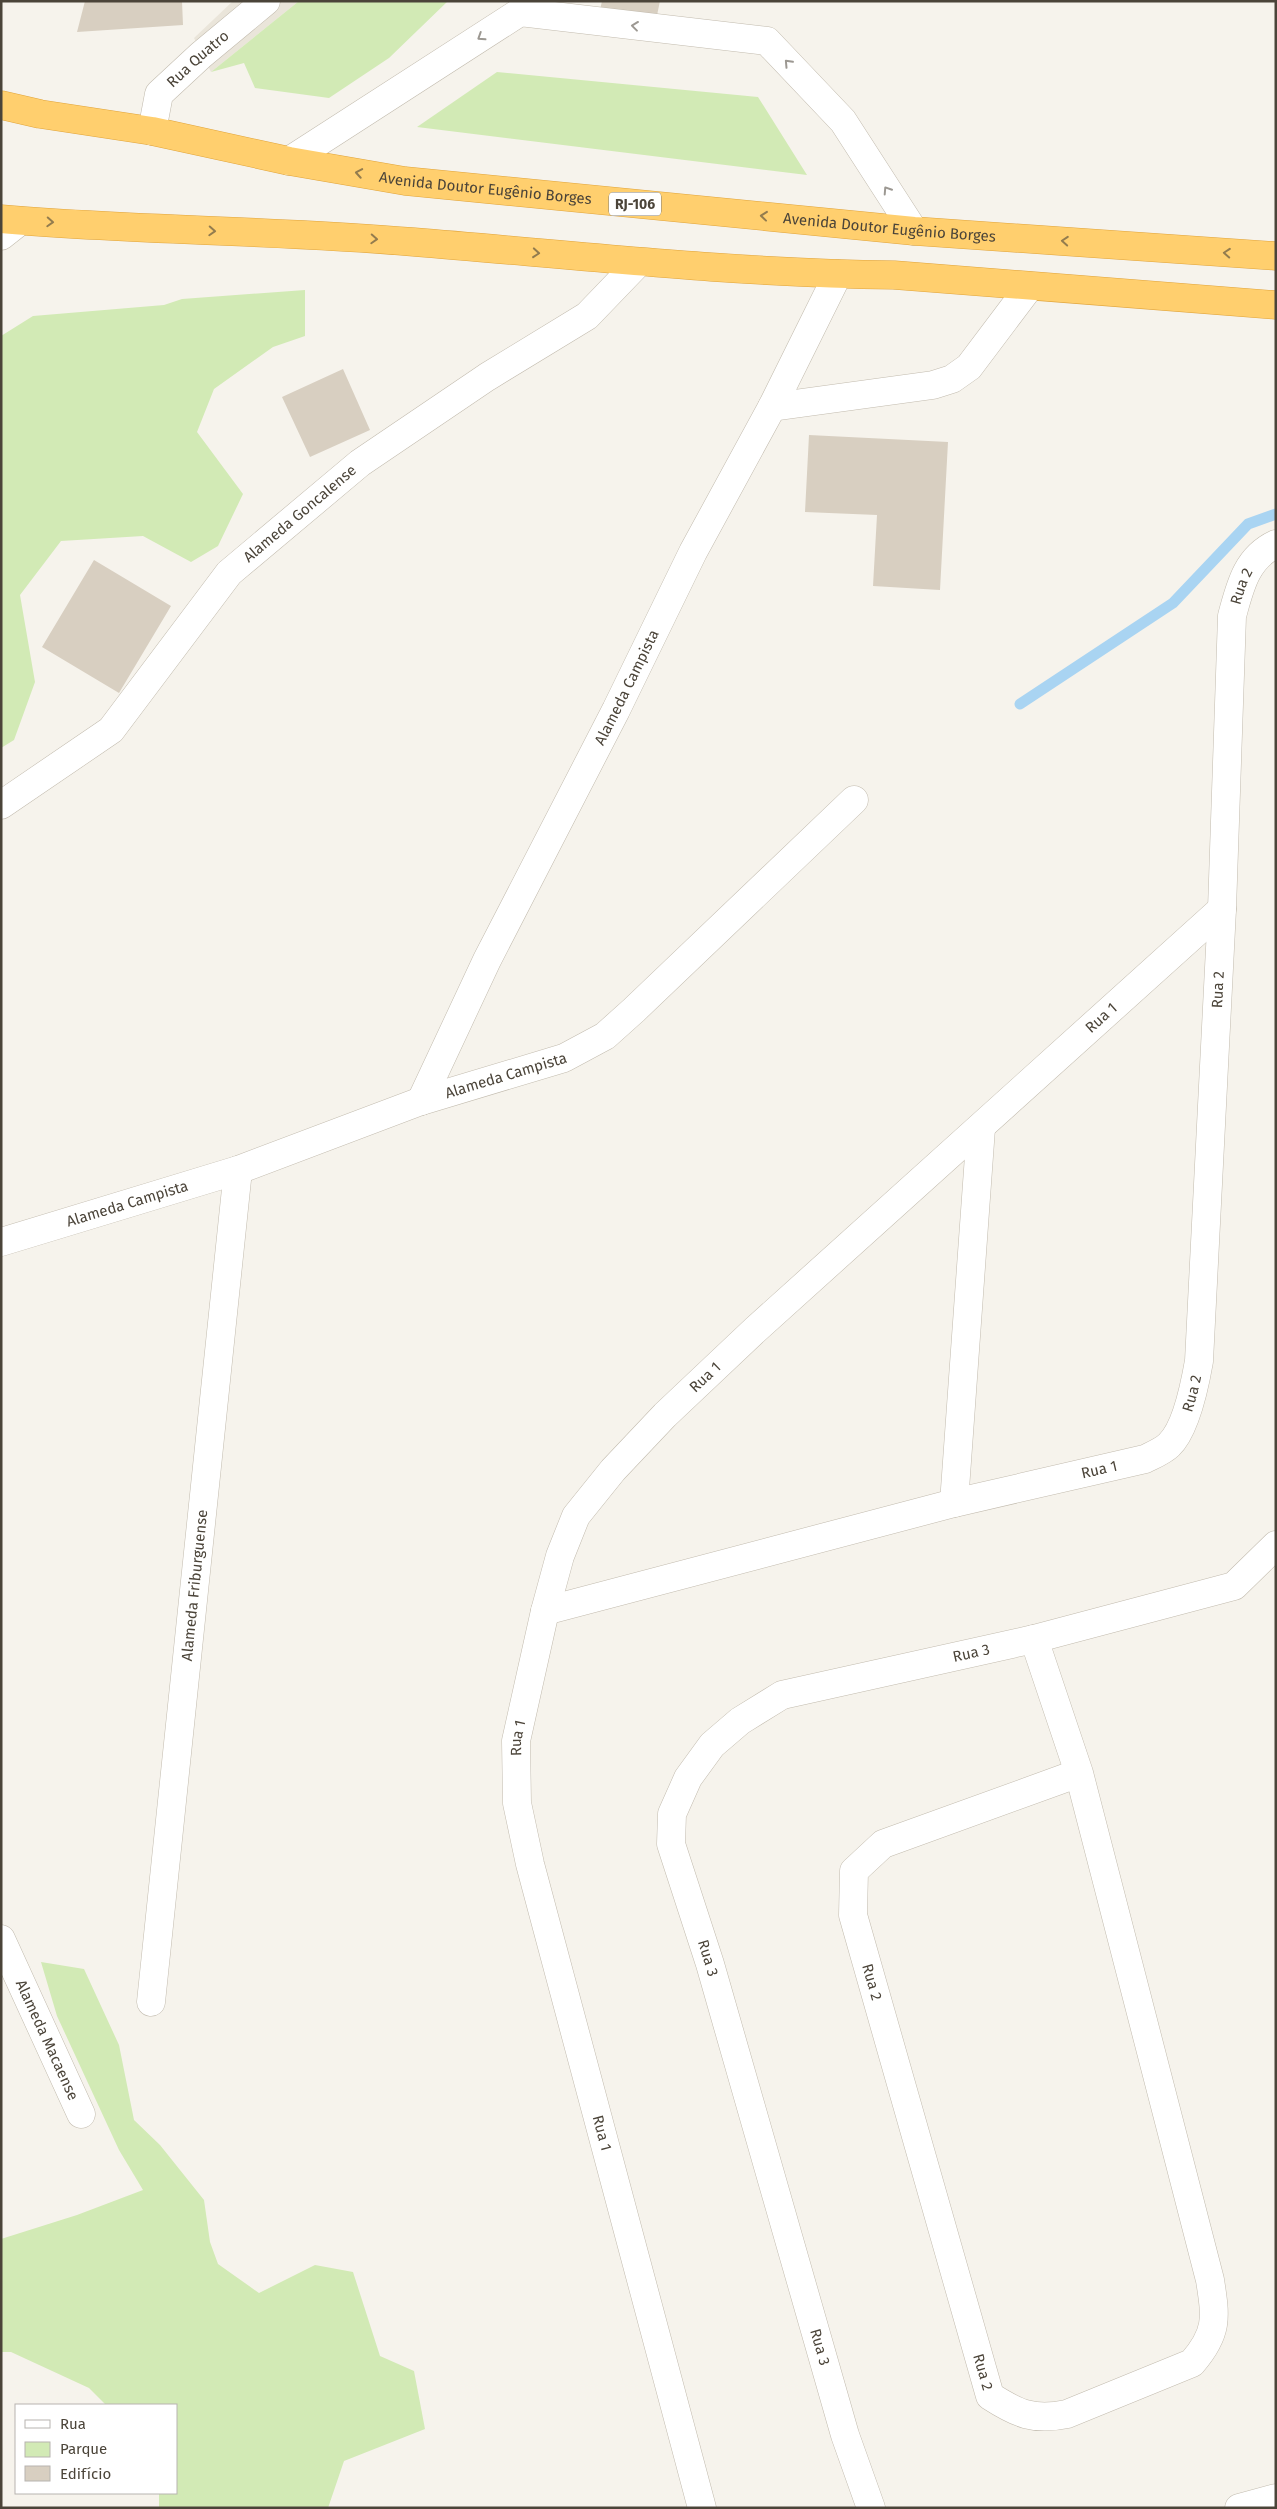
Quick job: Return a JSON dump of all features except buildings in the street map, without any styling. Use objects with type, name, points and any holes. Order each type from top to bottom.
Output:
[{"type":"highway","name":"Avenida Doutor Eugênio Borges","points":[[1,106],[152,132],[289,161],[405,181],[914,231],[1276,256]]},
{"type":"highway","points":[[7,225],[413,242],[638,263],[838,274],[894,275],[1276,305]]},
{"type":"street","name":"Rua Quatro","points":[[152,132],[159,94],[201,55],[266,1]]},
{"type":"street","points":[[289,161],[520,12],[574,18],[767,41],[843,121],[914,231]]},
{"type":"street","name":"Alameda Goncalense","points":[[1,805],[111,730],[229,573],[360,463],[487,377],[587,316],[638,263]]},
{"type":"street","name":"Alameda Campista","points":[[421,1101],[487,960],[616,710],[692,552],[772,407],[838,274]]},
{"type":"street","points":[[772,407],[933,385],[952,379],[969,367],[1030,286]]},
{"type":"street","name":"Rua 2","points":[[1169,1445],[1183,1422],[1194,1391],[1199,1362],[1222,909],[1232,616],[1239,589],[1250,566],[1262,550],[1276,544]]},
{"type":"street","name":"Alameda Campista","points":[[1,1242],[238,1170],[421,1101],[564,1058],[605,1036],[854,800]]},
{"type":"street","name":"Rua 1","points":[[702,2508],[530,1864],[517,1803],[516,1741],[545,1611],[560,1556],[576,1516],[613,1470],[665,1415],[754,1330],[981,1128],[1222,909]]},
{"type":"street","points":[[545,1611],[954,1503],[981,1128]]},
{"type":"street","name":"Alameda Friburguense","points":[[150,2002],[238,1170]]},
{"type":"street","name":"Rua 1","points":[[954,1503],[1145,1459],[1169,1445]]},
{"type":"street","points":[[1034,1639],[1234,1586],[1276,1545]]},
{"type":"street","name":"Rua 2","points":[[1034,1639],[1079,1773],[1210,2280],[1214,2304],[1213,2329],[1207,2346],[1192,2363],[1067,2414],[1049,2418],[1019,2414],[990,2396],[853,1915],[854,1871],[883,1844],[1079,1773]]},
{"type":"street","name":"Rua 3","points":[[870,2508],[845,2435],[710,1964],[671,1844],[672,1814],[688,1778],[712,1745],[740,1722],[782,1695],[1034,1639]]},
{"type":"street","name":"Alameda Macaense","points":[[1,1939],[81,2114]]},
{"type":"street","points":[[1239,2508],[1276,2498]]},
{"type":"shaded area","points":[[233,1],[299,1],[211,72],[194,38]]},
{"type":"green space","points":[[299,1],[448,1],[389,58],[329,98],[255,88],[244,63],[211,72]]},
{"type":"green space","points":[[497,72],[758,97],[807,175],[417,127]]},
{"type":"green space","points":[[305,290],[305,336],[273,347],[214,389],[197,432],[243,494],[218,546],[191,562],[143,536],[61,541],[20,595],[35,682],[14,740],[1,748],[1,336],[33,316],[164,305],[182,299]]},
{"type":"green space","points":[[41,1962],[84,1969],[119,2045],[134,2120],[160,2145],[204,2200],[210,2242],[218,2264],[259,2293],[315,2265],[353,2272],[380,2356],[414,2371],[425,2429],[344,2461],[328,2508],[159,2508],[159,2494],[178,2494],[178,2404],[105,2404],[89,2388],[11,2352],[1,2352],[1,2239],[77,2215],[143,2190],[119,2150],[57,2016]]},
{"type":"waterway","points":[[1020,704],[1173,603],[1248,524],[1276,514]]}]
